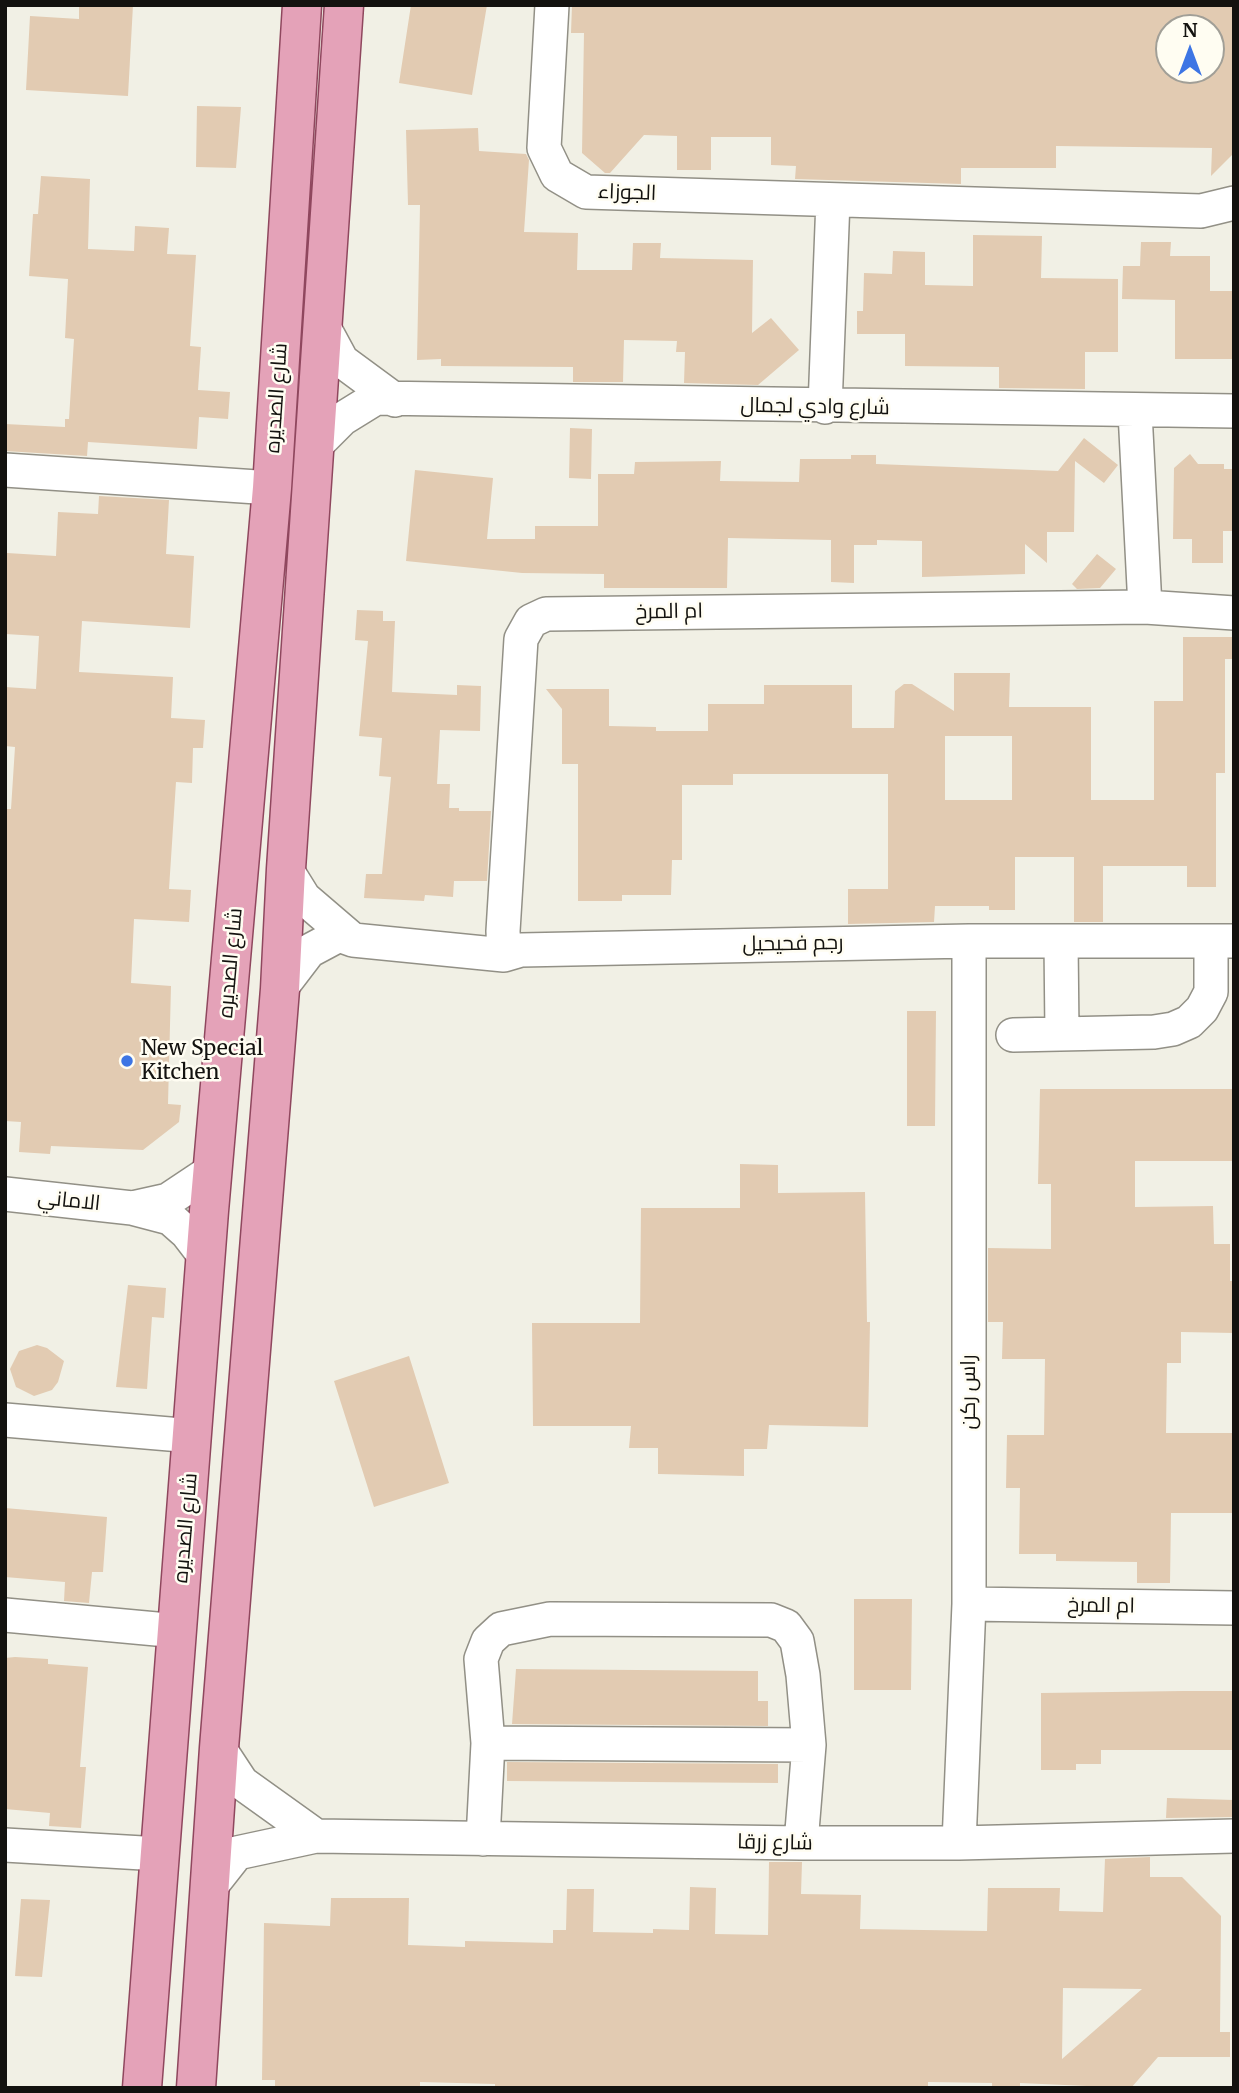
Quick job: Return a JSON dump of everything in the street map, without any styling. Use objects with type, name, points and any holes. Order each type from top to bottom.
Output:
[{"type":"main road","name":"شارع الصديره","points":[[142,2088],[213,1170],[272,488],[302,5]]},
{"type":"main road","name":"شارع الصديره","points":[[196,2086],[219,1748],[280,989],[344,5]]},
{"type":"street","name":"الجوزاء","points":[[552,5],[544,148],[557,175],[586,192],[1201,211],[1234,203]]},
{"type":"street","points":[[825,407],[833,200]]},
{"type":"street","points":[[322,324],[342,360],[396,400]]},
{"type":"street","name":"شارع وادي لجمال","points":[[314,447],[328,432],[376,398],[1135,412],[1234,411]]},
{"type":"street","points":[[1135,412],[1145,607]]},
{"type":"street","points":[[5,470],[272,488]]},
{"type":"street","name":"ام المرخ","points":[[504,955],[503,931],[521,639],[531,621],[546,614],[1145,607],[1234,613]]},
{"type":"street","points":[[286,869],[304,898],[353,940]]},
{"type":"street","name":"رجم فحيحيل","points":[[280,989],[298,962],[323,941],[339,935],[353,940],[504,955],[522,950],[969,941],[1222,941]]},
{"type":"street","name":"راس ركن","points":[[959,1843],[969,1604],[969,941]]},
{"type":"street","points":[[1061,941],[1062,1034]]},
{"type":"street","points":[[1013,1035],[1173,1030],[1189,1022],[1202,1009],[1211,992],[1222,941]]},
{"type":"street","name":"الاماني","points":[[132,1209],[168,1200],[213,1170]]},
{"type":"street","name":"الاماني","points":[[5,1195],[132,1209],[170,1218],[187,1233],[207,1259]]},
{"type":"street","points":[[5,1420],[193,1436]]},
{"type":"street","name":"ام المرخ","points":[[969,1604],[1234,1608]]},
{"type":"street","points":[[5,1615],[178,1630]]},
{"type":"street","points":[[483,1839],[488,1743],[481,1659],[488,1641],[501,1629],[550,1619],[757,1620],[786,1626],[797,1641],[809,1745],[801,1843]]},
{"type":"street","points":[[488,1743],[809,1745]]},
{"type":"street","points":[[219,1748],[242,1783],[316,1836]]},
{"type":"street","name":"شارع زرقا","points":[[211,1886],[237,1853],[316,1836],[959,1843],[1234,1836]]},
{"type":"street","points":[[5,1845],[160,1854]]},
{"type":"building","points":[[79,5],[133,5],[128,96],[26,90],[30,16],[79,19]]},
{"type":"building","points":[[411,5],[487,5],[472,95],[399,83]]},
{"type":"building","points":[[572,5],[1234,5],[1234,153],[1211,176],[1212,148],[1056,146],[1056,168],[961,168],[961,184],[795,179],[796,166],[771,165],[771,137],[711,137],[711,170],[677,170],[677,136],[644,135],[610,173],[605,173],[582,153],[584,33],[571,33]]},
{"type":"building","points":[[197,106],[241,107],[236,168],[196,167]]},
{"type":"building","points":[[478,128],[479,151],[526,154],[529,160],[524,232],[578,233],[577,270],[632,270],[633,243],[661,243],[660,258],[753,260],[752,333],[771,318],[799,350],[758,385],[684,383],[685,352],[676,352],[677,341],[624,340],[623,382],[573,382],[573,367],[441,366],[441,359],[417,360],[420,205],[408,205],[406,130]]},
{"type":"building","points":[[41,176],[90,179],[88,249],[134,251],[135,226],[169,228],[167,254],[196,255],[190,346],[201,347],[198,390],[230,392],[228,419],[199,417],[197,449],[88,442],[87,456],[5,451],[5,424],[65,427],[65,419],[69,419],[74,339],[65,338],[68,279],[29,276],[33,214],[38,214]]},
{"type":"building","points":[[973,235],[1042,236],[1041,278],[1118,279],[1118,352],[1085,352],[1085,389],[999,388],[999,367],[905,366],[905,334],[857,334],[857,311],[863,311],[864,273],[892,274],[893,251],[925,252],[925,285],[973,286]]},
{"type":"building","points":[[1141,242],[1171,242],[1170,256],[1210,256],[1210,291],[1234,291],[1234,359],[1175,359],[1175,300],[1122,299],[1123,266],[1140,266]]},
{"type":"building","points":[[570,428],[592,429],[591,479],[569,478]]},
{"type":"building","points":[[1084,438],[1118,465],[1104,483],[1075,461],[1074,532],[1047,532],[1047,563],[1025,544],[1025,574],[922,577],[922,541],[877,540],[877,545],[854,545],[854,583],[831,582],[831,540],[728,538],[727,588],[604,588],[604,574],[522,573],[406,561],[415,470],[493,478],[487,539],[535,539],[535,526],[598,526],[598,474],[634,474],[635,462],[721,461],[720,481],[799,482],[800,459],[851,459],[851,455],[876,455],[876,464],[1058,471]]},
{"type":"building","points":[[1190,454],[1198,464],[1224,464],[1224,469],[1234,469],[1234,531],[1223,531],[1223,563],[1192,563],[1192,539],[1173,539],[1174,468]]},
{"type":"building","points":[[99,496],[169,500],[166,554],[194,556],[190,628],[82,621],[79,672],[173,677],[171,718],[205,720],[203,748],[193,748],[192,783],[176,782],[169,889],[191,890],[189,922],[134,919],[131,983],[171,986],[168,1104],[181,1105],[179,1122],[143,1150],[51,1146],[50,1154],[19,1152],[21,1122],[5,1121],[5,809],[11,809],[15,747],[5,746],[5,687],[36,689],[39,636],[5,634],[7,553],[56,556],[58,512],[98,514]]},
{"type":"building","points":[[1097,554],[1116,569],[1100,588],[1077,589],[1072,584]]},
{"type":"building","points":[[357,610],[383,611],[383,621],[395,621],[392,692],[457,695],[457,685],[481,686],[480,731],[440,730],[437,784],[450,784],[449,808],[459,808],[459,811],[491,811],[487,881],[454,881],[453,897],[425,895],[424,901],[364,898],[366,874],[382,874],[391,777],[379,776],[382,738],[359,736],[368,641],[355,640]]},
{"type":"building","points":[[1183,637],[1234,637],[1234,659],[1225,659],[1225,773],[1216,773],[1216,887],[1187,887],[1187,866],[1103,866],[1103,922],[1074,922],[1074,857],[1015,857],[1015,910],[989,910],[989,906],[935,906],[934,922],[848,924],[848,889],[888,889],[888,774],[733,774],[733,785],[682,785],[682,860],[672,860],[671,895],[622,895],[622,901],[578,901],[578,764],[562,764],[562,709],[546,689],[609,689],[609,726],[656,727],[656,731],[708,731],[708,704],[764,704],[764,685],[852,685],[852,728],[894,728],[895,691],[904,684],[912,684],[954,711],[954,673],[1010,673],[1009,707],[1091,707],[1091,800],[1154,800],[1154,701],[1183,701]],"holes":[[[945,736],[1012,736],[1012,800],[945,800]]]},
{"type":"building","points":[[907,1011],[936,1011],[935,1126],[907,1126]]},
{"type":"building","points":[[1040,1089],[1234,1089],[1234,1161],[1135,1161],[1135,1207],[1213,1206],[1214,1244],[1230,1244],[1230,1281],[1234,1281],[1234,1333],[1181,1332],[1181,1363],[1167,1363],[1166,1433],[1234,1433],[1234,1513],[1171,1513],[1170,1583],[1137,1583],[1137,1562],[1056,1561],[1056,1554],[1019,1554],[1020,1488],[1006,1488],[1007,1435],[1044,1435],[1045,1359],[1002,1359],[1003,1322],[988,1322],[988,1248],[1051,1249],[1051,1184],[1038,1184]]},
{"type":"building","points":[[740,1164],[778,1165],[778,1193],[865,1192],[867,1322],[870,1322],[868,1427],[769,1425],[767,1449],[744,1449],[744,1476],[658,1474],[658,1448],[629,1448],[631,1426],[533,1426],[532,1323],[640,1323],[641,1208],[740,1208]]},
{"type":"building","points":[[128,1285],[166,1288],[164,1318],[152,1317],[147,1389],[116,1387]]},
{"type":"building","points":[[37,1345],[47,1348],[64,1361],[58,1382],[52,1390],[34,1396],[16,1387],[10,1369],[19,1351]]},
{"type":"building","points":[[409,1356],[449,1483],[374,1507],[334,1381]]},
{"type":"building","points":[[5,1508],[107,1517],[103,1572],[92,1572],[89,1603],[64,1601],[65,1582],[5,1577]]},
{"type":"building","points":[[854,1599],[912,1599],[911,1690],[854,1690]]},
{"type":"building","points":[[5,1658],[48,1659],[48,1664],[88,1667],[80,1767],[86,1767],[81,1828],[49,1826],[50,1813],[5,1809]]},
{"type":"building","points":[[516,1669],[758,1671],[758,1701],[768,1701],[768,1726],[512,1724]]},
{"type":"building","points":[[1234,1691],[1234,1750],[1101,1750],[1101,1764],[1076,1764],[1076,1770],[1041,1770],[1041,1693]]},
{"type":"building","points":[[507,1762],[778,1764],[778,1783],[507,1781]]},
{"type":"building","points":[[1167,1798],[1234,1800],[1234,1817],[1166,1818]]},
{"type":"building","points":[[1150,1857],[1150,1877],[1182,1877],[1221,1916],[1220,2032],[1230,2032],[1230,2057],[1158,2057],[1131,2088],[1020,2083],[1020,2088],[992,2088],[992,2083],[928,2082],[928,2088],[495,2088],[495,2084],[420,2082],[420,2088],[275,2088],[275,2080],[262,2080],[264,1923],[330,1926],[331,1898],[409,1898],[408,1945],[465,1947],[465,1941],[553,1943],[553,1930],[566,1930],[567,1889],[594,1889],[593,1932],[653,1933],[653,1929],[689,1930],[690,1887],[716,1888],[715,1934],[768,1935],[769,1862],[802,1862],[801,1894],[861,1895],[860,1929],[987,1931],[988,1888],[1060,1888],[1059,1911],[1103,1912],[1105,1859]],"holes":[[[1063,1988],[1142,1989],[1062,2059]]]},
{"type":"building","points":[[21,1899],[50,1900],[42,1977],[15,1976]]},
{"type":"place","name":"New Special Kitchen","points":[[127,1061]]}]
